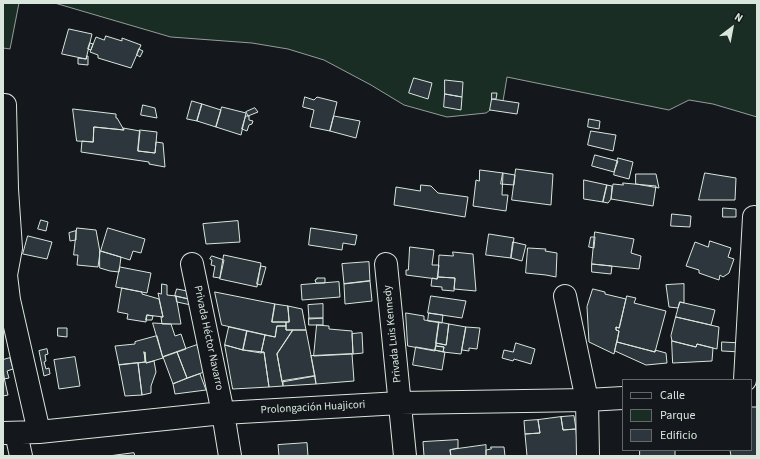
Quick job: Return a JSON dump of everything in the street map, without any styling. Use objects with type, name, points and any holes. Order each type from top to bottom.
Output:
[{"type":"street","points":[[5,105],[7,189],[11,248],[6,275],[7,287],[40,432]]},
{"type":"street","points":[[745,379],[754,217]]},
{"type":"street","name":"Privada Héctor Navarro","points":[[192,264],[223,413],[230,456]]},
{"type":"street","name":"Privada Luis Kennedy","points":[[386,264],[405,456]]},
{"type":"street","points":[[565,296],[587,400],[588,456]]},
{"type":"street","name":"Prolongación Huajicori","points":[[9,433],[40,432],[223,413],[400,403],[622,398]]},
{"type":"street","points":[[9,433],[21,456]]},
{"type":"green space","points":[[3,3],[19,3],[10,49],[3,48]]},
{"type":"green space","points":[[55,3],[757,3],[757,117],[713,104],[689,100],[669,110],[507,77],[503,101],[486,113],[447,117],[404,105],[371,85],[324,60],[288,49],[252,43],[171,37]]},
{"type":"building","points":[[69,29],[92,34],[86,59],[62,54]]},
{"type":"building","points":[[106,36],[122,41],[122,38],[141,45],[131,68],[98,58],[98,55],[90,52],[96,37],[104,40]]},
{"type":"building","points":[[90,43],[93,44],[91,50],[88,49]]},
{"type":"building","points":[[139,49],[143,51],[140,57],[137,55]]},
{"type":"building","points":[[87,56],[88,65],[78,64],[78,58],[86,59]]},
{"type":"building","points":[[414,78],[432,83],[428,99],[409,93]]},
{"type":"building","points":[[445,80],[463,82],[462,97],[445,94]]},
{"type":"building","points":[[492,93],[497,93],[496,99],[492,99]]},
{"type":"building","points":[[445,94],[462,97],[461,110],[444,107]]},
{"type":"building","points":[[305,97],[314,100],[317,97],[337,102],[330,131],[310,127],[314,110],[303,107]]},
{"type":"building","points":[[492,99],[519,103],[517,114],[490,110]]},
{"type":"building","points":[[192,101],[202,104],[197,121],[187,119]]},
{"type":"building","points":[[202,104],[221,110],[216,127],[197,121]]},
{"type":"building","points":[[143,105],[155,108],[157,118],[141,115]]},
{"type":"building","points":[[222,107],[246,113],[241,135],[216,127]]},
{"type":"building","points":[[255,108],[258,112],[248,116],[246,112]]},
{"type":"building","points":[[73,109],[116,114],[116,118],[124,130],[94,127],[93,142],[77,141]]},
{"type":"building","points":[[246,116],[249,116],[249,120],[253,121],[252,124],[249,125],[247,131],[242,129]]},
{"type":"building","points":[[334,116],[360,121],[356,138],[330,131]]},
{"type":"building","points":[[589,119],[600,121],[599,129],[588,127]]},
{"type":"building","points":[[94,127],[124,130],[123,128],[140,131],[138,151],[155,153],[156,142],[163,143],[165,167],[149,164],[149,162],[81,152],[82,141],[93,142]]},
{"type":"building","points":[[140,130],[157,132],[155,153],[138,151]]},
{"type":"building","points":[[591,131],[616,135],[613,151],[588,145]]},
{"type":"building","points":[[595,155],[618,161],[614,172],[592,166]]},
{"type":"building","points":[[618,158],[633,162],[629,179],[614,175]]},
{"type":"building","points":[[516,169],[553,174],[551,205],[512,200]]},
{"type":"building","points":[[480,170],[503,173],[502,195],[508,195],[506,211],[473,206],[476,180],[479,181]]},
{"type":"building","points":[[503,173],[515,175],[514,185],[501,184]]},
{"type":"building","points":[[705,173],[736,178],[735,200],[699,200]]},
{"type":"building","points":[[636,174],[656,174],[659,188],[636,184]]},
{"type":"building","points":[[584,180],[607,185],[603,202],[584,199]]},
{"type":"building","points":[[623,183],[656,186],[653,206],[611,199],[613,184],[623,185]]},
{"type":"building","points":[[421,185],[431,186],[438,193],[468,197],[465,217],[394,205],[396,187],[420,191]]},
{"type":"building","points":[[607,185],[612,186],[611,199],[608,203],[603,202]]},
{"type":"building","points":[[723,208],[736,209],[736,217],[723,217]]},
{"type":"building","points":[[672,214],[691,216],[690,227],[671,226]]},
{"type":"building","points":[[41,220],[48,222],[46,231],[38,229]]},
{"type":"building","points":[[238,221],[240,242],[206,244],[203,224]]},
{"type":"building","points":[[77,228],[96,230],[100,252],[98,267],[77,265],[78,255],[74,255]]},
{"type":"building","points":[[108,228],[145,239],[141,253],[133,251],[130,260],[101,251]]},
{"type":"building","points":[[311,228],[357,235],[355,245],[343,243],[342,250],[309,245]]},
{"type":"building","points":[[76,231],[76,240],[70,241],[69,233]]},
{"type":"building","points":[[595,232],[634,239],[631,253],[641,256],[639,269],[592,264]]},
{"type":"building","points":[[489,234],[514,238],[511,258],[486,255]]},
{"type":"building","points":[[28,236],[52,242],[47,259],[23,254]]},
{"type":"building","points":[[591,237],[595,237],[594,248],[589,247]]},
{"type":"building","points":[[710,241],[731,248],[728,257],[734,259],[729,273],[723,277],[720,275],[719,280],[699,273],[699,270],[686,266],[695,242],[708,247]]},
{"type":"building","points":[[513,242],[526,245],[522,261],[511,258]]},
{"type":"building","points":[[410,247],[434,250],[432,265],[439,265],[437,279],[406,275],[406,270],[408,270]]},
{"type":"building","points":[[528,248],[546,249],[545,251],[557,253],[556,277],[526,273]]},
{"type":"building","points":[[100,251],[121,257],[119,272],[100,268]]},
{"type":"building","points":[[453,252],[473,254],[476,291],[454,289],[455,278],[438,277],[439,255],[453,256]]},
{"type":"building","points":[[224,255],[261,263],[257,287],[220,279]]},
{"type":"building","points":[[212,256],[224,260],[220,278],[213,277],[215,266],[211,265],[212,260],[210,259]]},
{"type":"building","points":[[369,262],[370,281],[344,284],[342,264]]},
{"type":"building","points":[[592,264],[612,266],[611,274],[592,272]]},
{"type":"building","points":[[261,266],[266,267],[261,285],[257,284]]},
{"type":"building","points":[[120,267],[151,273],[147,293],[116,287]]},
{"type":"building","points":[[438,277],[455,278],[454,291],[442,290],[442,287],[431,286],[432,278],[437,279]]},
{"type":"building","points":[[317,278],[325,278],[325,283],[316,283],[315,280]]},
{"type":"building","points":[[370,281],[372,301],[345,304],[344,284]]},
{"type":"building","points":[[339,282],[340,297],[302,300],[301,285]]},
{"type":"building","points":[[162,284],[167,285],[167,295],[176,296],[181,324],[162,324],[161,317],[163,317],[158,293],[161,294]]},
{"type":"building","points":[[684,284],[684,303],[680,302],[678,308],[669,307],[666,285]]},
{"type":"building","points":[[122,288],[142,292],[142,294],[159,299],[163,317],[147,315],[146,322],[127,319],[128,314],[118,312]]},
{"type":"building","points":[[177,289],[192,292],[193,300],[175,296]]},
{"type":"building","points":[[593,289],[605,292],[605,294],[626,299],[619,328],[616,327],[616,330],[619,331],[614,354],[589,342],[587,307]]},
{"type":"building","points":[[215,292],[275,304],[272,322],[286,322],[286,326],[277,326],[275,337],[222,325]]},
{"type":"building","points":[[176,296],[193,300],[191,305],[177,302]]},
{"type":"building","points":[[431,296],[466,301],[462,318],[428,313]]},
{"type":"building","points":[[627,296],[636,298],[634,303],[666,311],[655,352],[617,342],[619,331],[616,330],[616,327],[619,328]]},
{"type":"building","points":[[680,302],[715,310],[711,325],[676,317]]},
{"type":"building","points":[[275,304],[288,306],[289,322],[272,322]]},
{"type":"building","points":[[323,304],[323,318],[309,319],[308,305]]},
{"type":"building","points":[[288,306],[302,309],[306,330],[286,330],[286,322],[289,322]]},
{"type":"building","points":[[406,313],[424,316],[424,320],[439,322],[435,351],[408,346]]},
{"type":"building","points":[[429,313],[443,315],[442,323],[428,321]]},
{"type":"building","points":[[147,315],[153,316],[152,320],[146,320]]},
{"type":"building","points":[[676,317],[719,327],[717,349],[697,344],[696,347],[672,341],[671,336]]},
{"type":"building","points":[[309,318],[323,318],[323,325],[309,325]]},
{"type":"building","points":[[439,322],[449,324],[446,345],[436,343]]},
{"type":"building","points":[[153,323],[171,324],[175,336],[181,334],[186,349],[163,357]]},
{"type":"building","points":[[449,324],[466,327],[461,354],[443,352],[444,347],[436,346],[436,343],[446,345]]},
{"type":"building","points":[[317,325],[329,326],[329,329],[352,331],[353,354],[314,356]]},
{"type":"building","points":[[277,326],[286,326],[286,330],[293,330],[277,354],[283,386],[269,387],[264,352],[261,353],[265,335],[275,337]]},
{"type":"building","points":[[229,327],[247,331],[243,350],[225,345]]},
{"type":"building","points":[[466,327],[480,328],[477,349],[469,348],[469,351],[462,350]]},
{"type":"building","points":[[58,328],[67,328],[67,337],[58,336]]},
{"type":"building","points":[[293,330],[306,330],[315,376],[282,382],[277,354]]},
{"type":"building","points":[[247,331],[265,335],[261,353],[243,350]]},
{"type":"building","points":[[362,333],[363,353],[353,354],[352,334]]},
{"type":"building","points":[[157,336],[163,358],[146,363],[145,352],[145,362],[119,365],[115,346],[135,344],[135,342]]},
{"type":"building","points":[[672,341],[696,347],[697,344],[713,348],[712,361],[673,363]]},
{"type":"building","points":[[617,342],[655,352],[655,350],[666,353],[667,363],[646,365],[615,351]]},
{"type":"building","points":[[722,342],[742,343],[741,352],[722,351]]},
{"type":"building","points":[[516,343],[535,349],[531,364],[514,359],[513,361],[502,358],[504,350],[513,352]]},
{"type":"building","points":[[197,345],[207,371],[187,378],[177,352]]},
{"type":"building","points":[[225,345],[243,350],[264,352],[269,387],[233,389]]},
{"type":"building","points":[[436,346],[444,347],[443,352],[435,350]]},
{"type":"building","points":[[416,347],[445,352],[442,370],[413,365]]},
{"type":"building","points":[[47,349],[48,354],[45,355],[46,361],[44,362],[46,369],[49,368],[50,374],[44,376],[39,351]]},
{"type":"building","points":[[144,352],[146,363],[154,361],[156,372],[151,386],[151,393],[142,395],[138,363],[145,362]]},
{"type":"building","points":[[177,352],[187,378],[173,384],[163,357]]},
{"type":"building","points":[[352,354],[354,381],[316,384],[311,356]]},
{"type":"building","points":[[75,357],[80,386],[59,389],[54,360]]},
{"type":"building","points":[[10,358],[13,369],[7,371],[9,378],[4,379],[3,360]]},
{"type":"building","points":[[138,363],[142,395],[125,396],[119,365]]},
{"type":"building","points":[[3,373],[8,395],[3,396]]},
{"type":"building","points":[[200,374],[206,390],[175,394],[173,384]]},
{"type":"building","points":[[315,376],[316,384],[283,386],[283,381]]},
{"type":"building","points":[[752,407],[757,407],[757,456],[731,456],[730,451],[752,451]]},
{"type":"building","points":[[574,416],[576,429],[563,430],[561,417]]},
{"type":"building","points":[[561,417],[563,430],[576,429],[578,456],[527,456],[525,434],[540,433],[538,420]]},
{"type":"building","points":[[538,420],[540,433],[525,434],[524,421]]},
{"type":"building","points":[[458,440],[458,448],[450,450],[451,456],[424,456],[423,442]]},
{"type":"building","points":[[307,443],[308,456],[279,456],[278,445]]},
{"type":"building","points":[[486,445],[486,456],[451,456],[450,450]]},
{"type":"building","points":[[491,447],[504,447],[505,456],[486,456],[486,450],[491,449]]},
{"type":"building","points":[[640,451],[675,451],[675,456],[640,456]]},
{"type":"building","points":[[134,453],[135,456],[109,456]]}]
